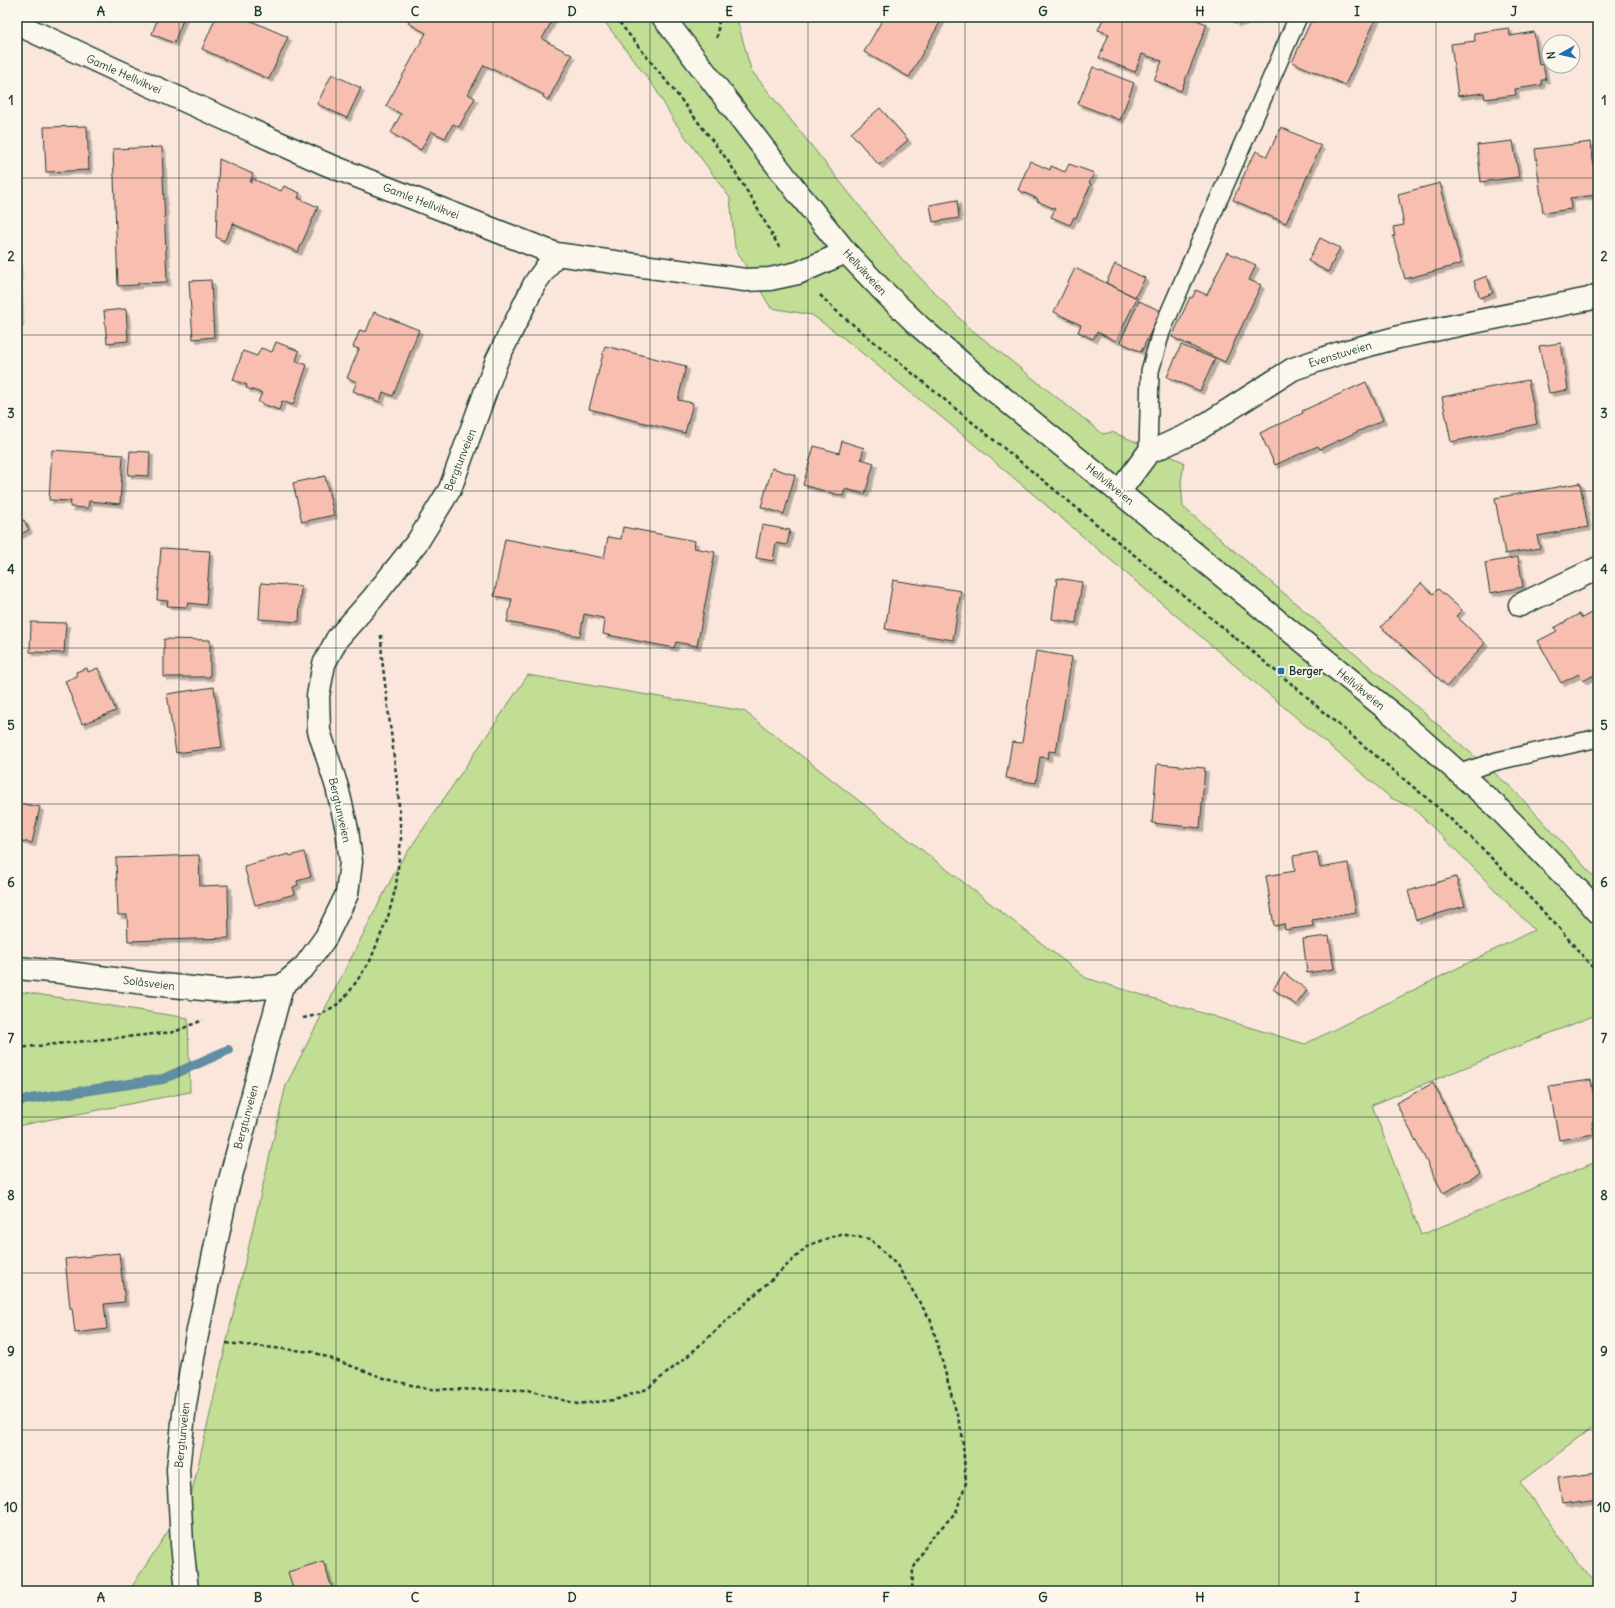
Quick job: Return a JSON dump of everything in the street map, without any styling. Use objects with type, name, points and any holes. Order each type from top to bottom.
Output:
[{"type":"street","name":"Hellvikveien","points":[[668,19],[798,193],[846,252],[884,292],[925,331],[986,384],[1198,558],[1396,717],[1501,811],[1598,912]]},
{"type":"street","name":"Gamle Hellvikvei","points":[[17,24],[326,164],[556,254],[746,280],[770,279],[798,273],[846,252]]},
{"type":"street","name":"Bergtunveien","points":[[188,1591],[182,1544],[178,1469],[185,1405],[196,1340],[227,1191],[282,986],[304,966],[326,937],[348,894],[350,862],[347,829],[337,787],[319,731],[318,696],[324,664],[337,639],[374,598],[418,541],[450,489],[497,360],[535,283],[556,254]]},
{"type":"street","name":"Evenstuveien","points":[[1119,492],[1148,453],[1194,432],[1292,369],[1340,353],[1399,337],[1589,299],[1598,295]]},
{"type":"street","points":[[1520,605],[1598,568]]},
{"type":"street","name":"Solåsveien","points":[[17,968],[223,991],[282,986]]},
{"type":"lane","points":[[1148,453],[1150,371],[1161,332],[1298,17]]},
{"type":"lane","points":[[1460,773],[1497,761],[1598,738]]},
{"type":"path","points":[[1016,459],[1305,695],[1322,711],[1435,805],[1476,842],[1553,922],[1598,974]]},
{"type":"path","points":[[17,1048],[174,1032],[209,1018],[223,991]]},
{"type":"path","points":[[196,1340],[313,1352],[387,1379],[427,1389],[528,1390],[577,1404],[615,1400],[647,1390],[689,1355],[809,1245],[840,1234],[870,1240],[897,1265],[931,1321],[962,1433],[966,1483],[956,1512],[928,1542],[913,1570],[912,1591]]},
{"type":"green space","points":[[601,17],[732,17],[738,23],[751,70],[901,258],[967,326],[1103,434],[1112,432],[1184,462],[1181,482],[1183,507],[1513,789],[1598,881],[1598,1014],[1372,1105],[1421,1235],[1598,1161],[1598,1424],[1520,1482],[1598,1591],[129,1591],[191,1496],[286,1085],[398,866],[528,675],[744,711],[1086,978],[1305,1044],[1534,930],[1413,808],[1391,798],[951,425],[841,336],[812,315],[771,308],[735,248],[730,198],[674,121],[655,88]]},
{"type":"green space","points":[[17,991],[188,1018],[190,1092],[17,1126]]},
{"type":"building","points":[[158,17],[184,17],[174,43],[152,34]]},
{"type":"building","points":[[216,17],[242,17],[288,37],[269,79],[202,49]]},
{"type":"building","points":[[412,17],[554,17],[542,39],[572,55],[548,100],[543,97],[544,95],[503,73],[502,74],[484,65],[468,94],[475,98],[459,127],[453,124],[445,138],[431,131],[421,150],[391,133],[401,114],[386,106],[426,33],[408,23]]},
{"type":"building","points":[[884,17],[943,17],[909,77],[864,52]]},
{"type":"building","points":[[1104,17],[1189,17],[1207,24],[1181,91],[1154,80],[1162,61],[1142,54],[1135,72],[1099,58],[1109,34],[1098,30]]},
{"type":"building","points":[[1234,17],[1260,17],[1260,19],[1235,23]]},
{"type":"building","points":[[1315,17],[1377,17],[1345,85],[1292,62],[1311,21],[1313,22]]},
{"type":"building","points":[[1509,28],[1510,36],[1534,32],[1539,65],[1541,64],[1541,74],[1545,74],[1546,80],[1541,80],[1542,85],[1515,89],[1516,95],[1485,99],[1484,93],[1458,96],[1451,44],[1475,41],[1474,33]]},
{"type":"building","points":[[1093,67],[1134,83],[1120,120],[1078,104]]},
{"type":"building","points":[[332,74],[361,88],[347,118],[317,104]]},
{"type":"building","points":[[880,108],[908,140],[879,165],[851,133]]},
{"type":"building","points":[[87,126],[89,170],[46,172],[44,127]]},
{"type":"building","points":[[1281,127],[1321,146],[1286,223],[1233,200],[1256,151],[1267,156]]},
{"type":"building","points":[[1513,141],[1519,177],[1481,182],[1477,145]]},
{"type":"building","points":[[1591,142],[1597,195],[1570,198],[1571,209],[1543,213],[1535,149]]},
{"type":"building","points":[[162,147],[167,282],[138,283],[138,285],[118,286],[113,149]]},
{"type":"building","points":[[219,159],[253,174],[251,183],[253,179],[281,191],[284,186],[300,193],[298,198],[318,207],[298,252],[233,224],[234,222],[224,241],[216,237]]},
{"type":"building","points":[[1030,161],[1050,170],[1051,166],[1065,172],[1069,164],[1094,173],[1089,183],[1091,184],[1076,218],[1074,217],[1070,225],[1051,217],[1055,209],[1018,190]]},
{"type":"building","points":[[1440,183],[1461,264],[1405,279],[1393,236],[1395,236],[1393,227],[1404,225],[1398,194]]},
{"type":"building","points":[[957,200],[959,218],[933,222],[930,205]]},
{"type":"building","points":[[1320,238],[1340,248],[1328,272],[1308,261]]},
{"type":"building","points":[[17,240],[20,323],[17,323]]},
{"type":"building","points":[[1227,252],[1256,265],[1249,280],[1261,285],[1225,362],[1172,337],[1190,297],[1192,298],[1196,290],[1207,295]]},
{"type":"building","points":[[1115,264],[1145,278],[1135,297],[1106,283]]},
{"type":"building","points":[[1075,268],[1137,298],[1116,341],[1097,332],[1093,339],[1078,332],[1081,325],[1054,312]]},
{"type":"building","points":[[1487,276],[1493,293],[1480,298],[1474,281]]},
{"type":"building","points":[[211,280],[214,337],[193,339],[189,281]]},
{"type":"building","points":[[1139,301],[1161,311],[1141,352],[1120,342]]},
{"type":"building","points":[[126,309],[128,341],[107,343],[104,311]]},
{"type":"building","points":[[374,312],[419,330],[393,396],[383,392],[380,402],[353,391],[357,382],[347,378],[359,349],[353,347],[360,330],[366,332]]},
{"type":"building","points":[[276,342],[299,351],[296,361],[307,365],[293,405],[282,401],[279,410],[258,402],[262,393],[246,388],[247,385],[233,380],[243,351],[257,356],[261,348],[272,352]]},
{"type":"building","points":[[1561,343],[1568,390],[1549,393],[1539,346]]},
{"type":"building","points":[[1181,345],[1215,359],[1200,391],[1167,377]]},
{"type":"building","points":[[605,346],[686,366],[678,400],[693,403],[685,433],[589,409]]},
{"type":"building","points":[[1528,380],[1537,424],[1451,442],[1442,397]]},
{"type":"building","points":[[1366,382],[1383,420],[1320,449],[1318,446],[1275,465],[1260,433],[1303,413],[1302,411]]},
{"type":"building","points":[[842,441],[864,448],[861,459],[874,463],[865,494],[845,489],[843,496],[803,485],[814,446],[839,453]]},
{"type":"building","points":[[52,450],[123,455],[120,504],[89,501],[88,508],[70,507],[71,501],[49,500]]},
{"type":"building","points":[[130,451],[150,452],[149,476],[128,475]]},
{"type":"building","points":[[772,468],[795,475],[784,514],[761,507]]},
{"type":"building","points":[[325,476],[334,515],[302,522],[293,483]]},
{"type":"building","points":[[1580,483],[1588,527],[1537,536],[1540,548],[1505,554],[1495,498]]},
{"type":"building","points":[[24,520],[29,530],[17,536],[17,523]]},
{"type":"building","points":[[762,525],[790,530],[787,545],[776,543],[773,561],[756,558]]},
{"type":"building","points":[[623,527],[695,541],[694,548],[715,552],[697,646],[676,642],[674,648],[603,634],[605,621],[603,618],[584,614],[580,636],[507,622],[512,599],[494,596],[505,539],[604,558],[608,537],[621,539]]},
{"type":"building","points":[[161,548],[210,551],[206,605],[188,603],[187,607],[167,606],[168,601],[157,600]]},
{"type":"building","points":[[1518,557],[1523,587],[1490,593],[1485,563]]},
{"type":"building","points":[[1057,578],[1082,582],[1076,623],[1052,619]]},
{"type":"building","points":[[893,580],[961,591],[953,640],[885,629]]},
{"type":"building","points":[[261,583],[301,586],[299,622],[259,619]]},
{"type":"building","points":[[1421,583],[1433,594],[1438,589],[1462,610],[1456,616],[1485,643],[1447,686],[1381,627]]},
{"type":"building","points":[[1598,609],[1598,673],[1583,681],[1579,674],[1561,683],[1538,641],[1557,631],[1554,628],[1579,614],[1582,618]]},
{"type":"building","points":[[31,622],[66,623],[64,653],[30,652]]},
{"type":"building","points":[[164,639],[210,640],[210,677],[164,677]]},
{"type":"building","points":[[1036,651],[1072,657],[1056,752],[1049,751],[1048,758],[1040,757],[1036,783],[1006,778],[1012,742],[1022,743]]},
{"type":"building","points":[[87,668],[88,672],[98,668],[116,711],[82,724],[65,681],[77,676],[76,672]]},
{"type":"building","points":[[214,687],[222,747],[176,753],[167,694]]},
{"type":"building","points":[[1157,764],[1205,768],[1200,828],[1152,823]]},
{"type":"building","points":[[19,803],[40,807],[32,843],[17,840],[17,810]]},
{"type":"building","points":[[304,852],[311,877],[297,881],[298,885],[293,887],[295,894],[255,905],[244,866],[289,854],[290,856]]},
{"type":"building","points":[[1317,852],[1320,868],[1348,863],[1356,913],[1312,920],[1313,926],[1285,930],[1284,924],[1274,926],[1266,876],[1295,871],[1293,856]]},
{"type":"building","points":[[199,855],[200,886],[228,885],[229,938],[128,941],[127,915],[118,915],[116,858]]},
{"type":"building","points":[[1456,877],[1465,906],[1416,920],[1408,891]]},
{"type":"building","points":[[1329,936],[1334,969],[1307,973],[1303,939]]},
{"type":"building","points":[[1284,973],[1307,990],[1296,1005],[1273,989]]},
{"type":"building","points":[[1591,1080],[1598,1119],[1598,1121],[1592,1122],[1594,1134],[1559,1140],[1549,1086]]},
{"type":"building","points":[[1433,1083],[1480,1174],[1443,1193],[1396,1103]]},
{"type":"building","points":[[119,1253],[125,1302],[104,1304],[107,1329],[75,1333],[72,1308],[70,1308],[65,1259]]},
{"type":"building","points":[[1598,1472],[1598,1499],[1562,1504],[1558,1477]]},
{"type":"building","points":[[323,1561],[333,1591],[294,1591],[288,1572]]},
{"type":"waterway","points":[[17,1101],[163,1079],[228,1050]]},
{"type":"place","name":"Berger","points":[[1281,671]]}]
